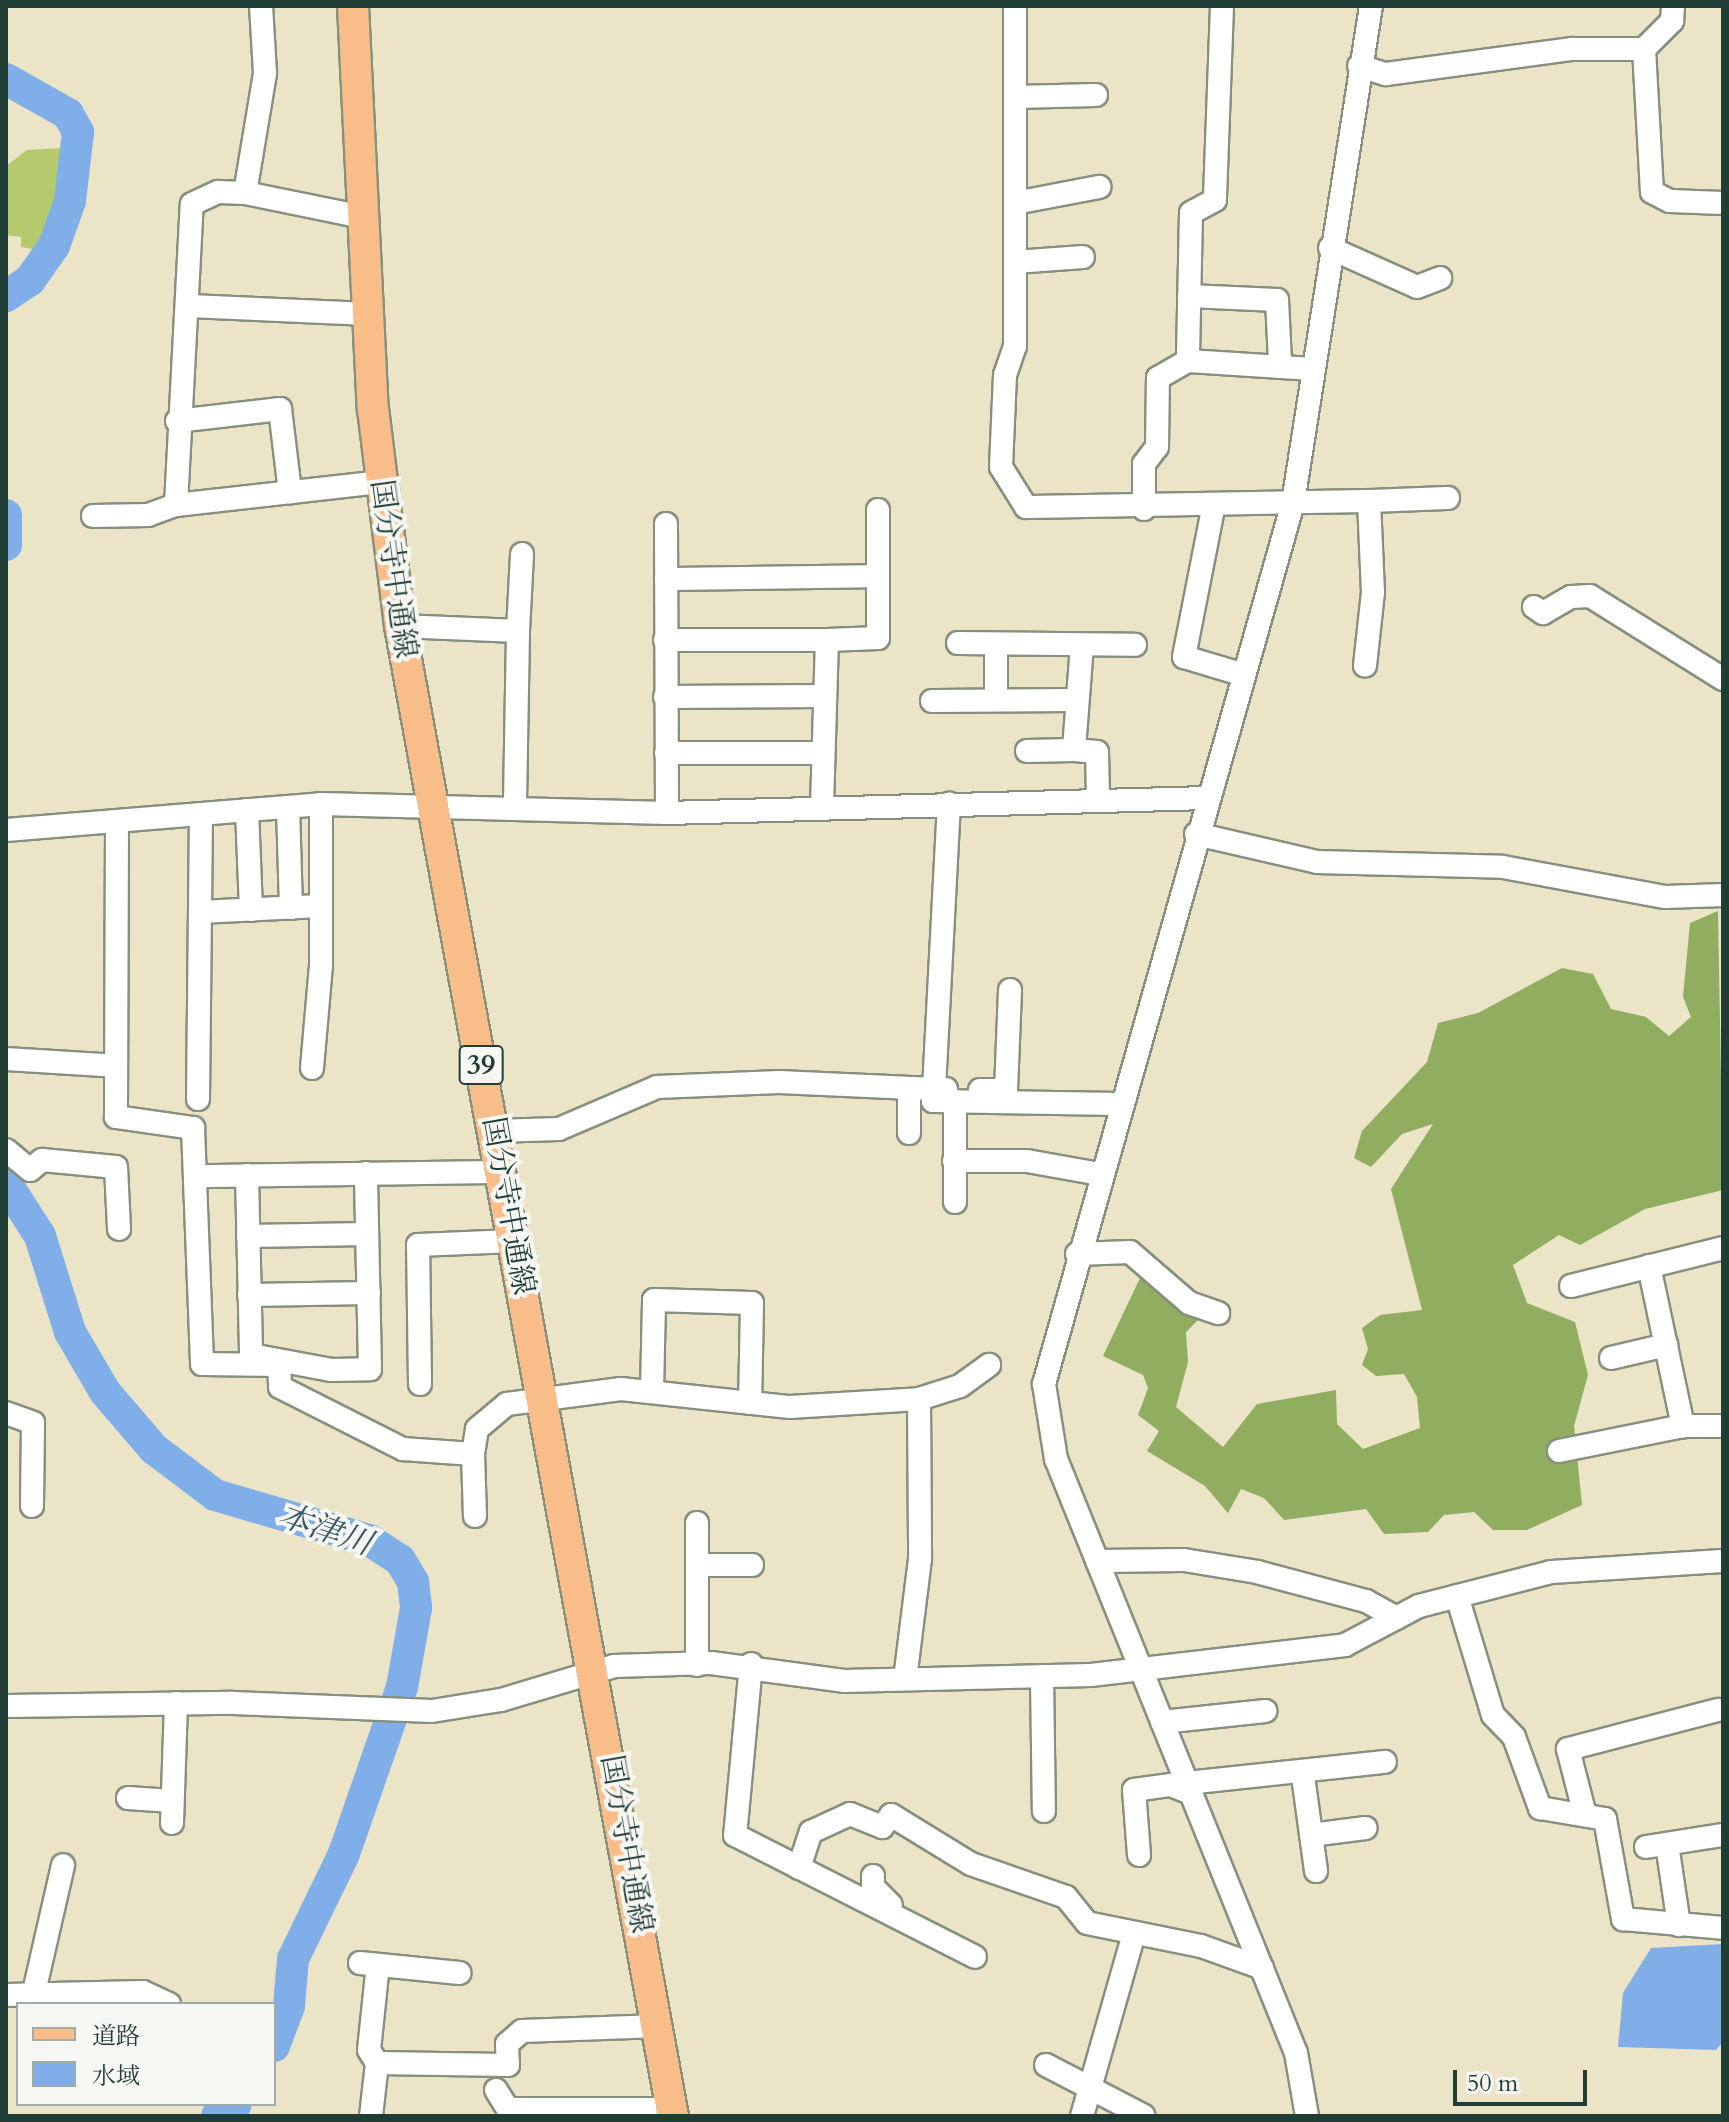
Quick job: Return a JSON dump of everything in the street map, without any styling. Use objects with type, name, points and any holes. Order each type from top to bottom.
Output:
[{"type":"main road","name":"国分寺中通線","points":[[353,6],[368,314],[380,482],[400,626],[595,1670],[673,2113]]},
{"type":"street","points":[[245,193],[265,73],[261,6]]},
{"type":"street","points":[[1015,6],[1015,262],[1001,467],[1026,507],[1213,509],[1448,498]]},
{"type":"street","points":[[1188,361],[1191,213],[1215,200],[1222,6]]},
{"type":"street","points":[[1307,2116],[1296,2053],[1097,1561],[1045,1415],[1048,1363],[1077,1254],[1241,674],[1293,503],[1330,248],[1371,6]]},
{"type":"street","points":[[1359,66],[1386,74],[1572,49],[1644,49],[1672,21],[1673,6]]},
{"type":"street","points":[[1644,49],[1652,192],[1670,201],[1723,203]]},
{"type":"street","points":[[1015,97],[1096,95]]},
{"type":"street","points":[[1015,203],[1099,187]]},
{"type":"street","points":[[176,505],[177,421],[190,306],[192,204],[218,192],[245,193],[363,217]]},
{"type":"street","points":[[1330,248],[1417,287],[1440,278]]},
{"type":"street","points":[[1015,262],[1083,257]]},
{"type":"street","points":[[1189,296],[1277,300],[1280,362]]},
{"type":"street","points":[[190,306],[368,314]]},
{"type":"street","points":[[1144,509],[1144,464],[1157,447],[1158,378],[1188,361],[1280,362],[1313,369]]},
{"type":"street","points":[[177,421],[280,409],[290,492]]},
{"type":"street","points":[[93,516],[148,515],[176,505],[380,482]]},
{"type":"street","points":[[1365,666],[1373,592],[1369,501]]},
{"type":"street","points":[[1213,509],[1184,657],[1241,674]]},
{"type":"street","points":[[665,640],[878,638],[878,510]]},
{"type":"street","points":[[666,524],[667,813]]},
{"type":"street","points":[[515,806],[522,554]]},
{"type":"street","points":[[666,579],[877,576]]},
{"type":"street","points":[[1534,607],[1543,613],[1571,597],[1590,596],[1723,679]]},
{"type":"street","points":[[400,626],[518,631]]},
{"type":"street","points":[[822,807],[827,640]]},
{"type":"street","points":[[958,643],[1135,645]]},
{"type":"street","points":[[996,644],[996,700]]},
{"type":"street","points":[[1074,750],[1072,700],[1082,686],[1082,645]]},
{"type":"street","points":[[665,697],[823,696]]},
{"type":"street","points":[[932,701],[1072,700]]},
{"type":"street","points":[[1027,751],[1097,752],[1098,797]]},
{"type":"street","points":[[666,753],[822,753]]},
{"type":"street","points":[[6,830],[321,804],[515,806],[667,813],[1098,797],[1208,798]]},
{"type":"street","points":[[949,803],[933,1101],[1119,1104]]},
{"type":"street","points":[[312,1068],[320,906],[321,804]]},
{"type":"street","points":[[288,807],[291,908]]},
{"type":"street","points":[[247,810],[251,910]]},
{"type":"street","points":[[198,1099],[201,814]]},
{"type":"street","points":[[117,822],[116,1117],[193,1128],[202,1364],[279,1365],[280,1387],[403,1449],[473,1454]]},
{"type":"street","points":[[1196,834],[1317,862],[1503,867],[1665,897],[1723,895]]},
{"type":"street","points":[[200,912],[320,906]]},
{"type":"street","points":[[494,1131],[559,1129],[657,1087],[779,1082],[909,1090],[1006,1090],[1010,990]]},
{"type":"street","points":[[6,1059],[116,1066]]},
{"type":"street","points":[[909,1090],[909,1133]]},
{"type":"street","points":[[955,1101],[955,1202]]},
{"type":"street","points":[[6,1150],[30,1170],[42,1160],[116,1167],[119,1229]]},
{"type":"street","points":[[954,1161],[1027,1161],[1100,1174]]},
{"type":"street","points":[[205,1176],[501,1172]]},
{"type":"street","points":[[247,1175],[251,1355],[331,1370],[370,1369],[366,1173]]},
{"type":"street","points":[[248,1236],[367,1234]]},
{"type":"street","points":[[420,1384],[418,1245],[513,1241]]},
{"type":"street","points":[[1571,1286],[1723,1248]]},
{"type":"street","points":[[1077,1254],[1130,1252],[1189,1303],[1218,1313]]},
{"type":"street","points":[[1649,1266],[1683,1426]]},
{"type":"street","points":[[249,1295],[369,1293]]},
{"type":"street","points":[[652,1391],[654,1300],[752,1303],[750,1403]]},
{"type":"street","points":[[1611,1358],[1667,1345]]},
{"type":"street","points":[[475,1516],[473,1454],[477,1429],[507,1404],[652,1391],[750,1403],[919,1399],[960,1386],[989,1365]]},
{"type":"street","points":[[905,1679],[920,1559],[919,1399]]},
{"type":"street","points":[[6,1413],[33,1423],[32,1506]]},
{"type":"street","points":[[1559,1451],[1683,1426],[1723,1426]]},
{"type":"street","points":[[697,1523],[697,1665]]},
{"type":"street","points":[[1097,1561],[1184,1560],[1257,1572],[1366,1601],[1397,1618]]},
{"type":"street","points":[[6,1706],[176,1703],[414,1711],[501,1700],[595,1670],[697,1665],[751,1664],[844,1681],[1141,1670],[1345,1645],[1397,1618],[1457,1596],[1603,1563],[1723,1561]]},
{"type":"street","points":[[697,1565],[752,1565]]},
{"type":"street","points":[[1457,1596],[1493,1715],[1514,1737],[1540,1808],[1584,1811],[1605,1819],[1615,1843],[1623,1919],[1723,1928]]},
{"type":"street","points":[[751,1664],[735,1835],[799,1868],[861,1893],[871,1909],[912,1919]]},
{"type":"street","points":[[1042,1676],[1044,1811]]},
{"type":"street","points":[[128,1798],[172,1812],[176,1703]]},
{"type":"street","points":[[1584,1811],[1568,1749],[1718,1710]]},
{"type":"street","points":[[1162,1722],[1265,1711]]},
{"type":"street","points":[[1139,1855],[1134,1790],[1171,1785],[1189,1788],[1217,1775],[1303,1776],[1385,1762]]},
{"type":"street","points":[[1303,1776],[1316,1871]]},
{"type":"street","points":[[799,1868],[811,1832],[850,1814],[882,1827],[891,1815],[971,1864],[1066,1897],[1087,1923],[1262,1968]]},
{"type":"street","points":[[1311,1835],[1366,1828]]},
{"type":"street","points":[[1679,1925],[1657,1845],[1723,1835]]},
{"type":"street","points":[[34,1992],[63,1865]]},
{"type":"street","points":[[873,1876],[884,1901],[975,1957]]},
{"type":"street","points":[[1082,2116],[1096,2085],[1134,1933]]},
{"type":"street","points":[[371,2116],[377,2063],[369,2050],[369,1964],[460,1973]]},
{"type":"street","points":[[6,1995],[143,1992],[165,2002]]},
{"type":"street","points":[[377,2063],[508,2065],[507,2044],[522,2031],[659,2026]]},
{"type":"street","points":[[1046,2065],[1096,2085],[1144,2116]]},
{"type":"street","points":[[496,2090],[508,2109],[673,2113]]},
{"type":"green space","points":[[63,148],[56,207],[38,250],[21,247],[21,237],[6,235],[6,166],[27,150]]},
{"type":"green space","points":[[1718,911],[1723,1190],[1645,1209],[1580,1245],[1559,1235],[1513,1265],[1527,1303],[1575,1322],[1588,1375],[1574,1426],[1582,1505],[1527,1530],[1493,1530],[1474,1512],[1444,1515],[1428,1532],[1384,1534],[1366,1509],[1284,1520],[1264,1498],[1241,1489],[1228,1513],[1205,1486],[1147,1451],[1159,1431],[1138,1415],[1148,1388],[1143,1375],[1103,1356],[1140,1278],[1201,1317],[1186,1332],[1188,1362],[1176,1407],[1223,1447],[1257,1404],[1336,1390],[1337,1424],[1363,1449],[1420,1428],[1417,1397],[1404,1374],[1376,1376],[1362,1365],[1368,1349],[1362,1328],[1380,1315],[1422,1310],[1391,1189],[1433,1124],[1402,1134],[1371,1167],[1354,1158],[1362,1131],[1427,1062],[1438,1023],[1478,1013],[1562,968],[1593,974],[1611,1009],[1646,1017],[1669,1036],[1691,1017],[1683,997],[1690,923]]},
{"type":"water","points":[[1723,1944],[1723,2042],[1716,2050],[1618,2047],[1623,1993],[1651,1948]]},
{"type":"waterway","name":"本津川","points":[[6,79],[68,114],[78,132],[70,201],[54,246],[30,280],[6,296]]},
{"type":"waterway","name":"本津川","points":[[6,515],[6,545]]},
{"type":"waterway","name":"本津川","points":[[6,1183],[40,1236],[70,1332],[105,1392],[154,1449],[215,1495],[369,1540],[400,1560],[413,1582],[416,1608],[402,1687],[343,1856],[293,1959],[289,2006],[276,2041]]},
{"type":"waterway","name":"本津川","points":[[217,2116],[233,2106]]}]
